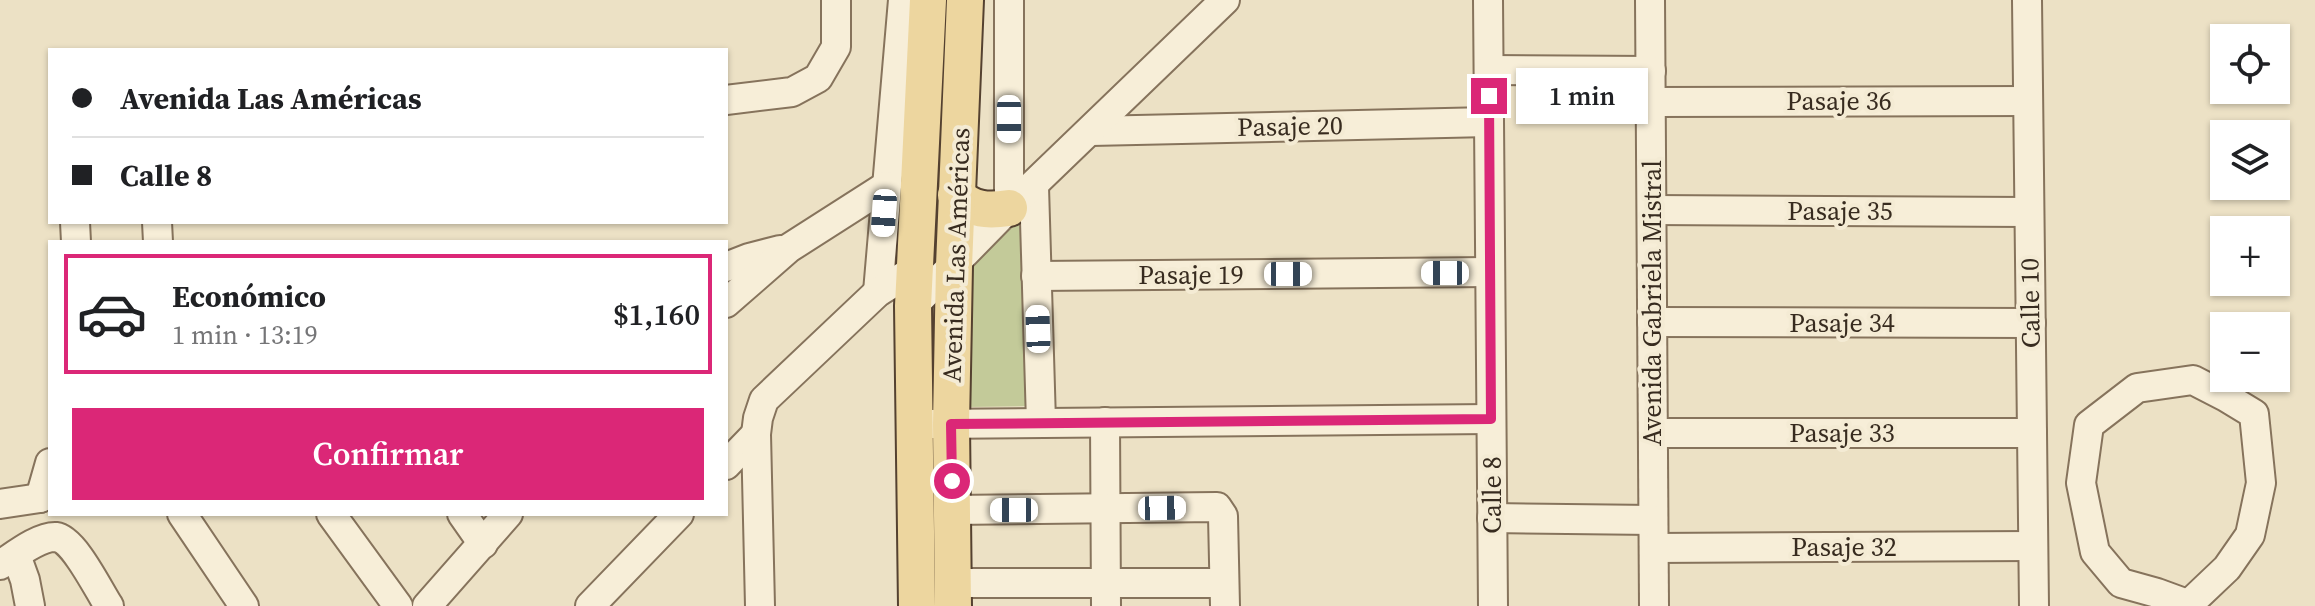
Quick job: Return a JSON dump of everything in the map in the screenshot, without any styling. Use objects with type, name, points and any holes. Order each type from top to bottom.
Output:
[{"type":"main road","name":"Avenida Las Américas","points":[[917,606],[913,306],[928,0]]},
{"type":"main road","name":"Avenida Las Américas","points":[[953,594],[951,424],[954,266],[965,0]]},
{"type":"main road","points":[[956,195],[979,210],[1022,198]]},
{"type":"street","points":[[728,100],[792,92],[818,78],[836,47],[836,0]]},
{"type":"street","points":[[878,292],[903,0]]},
{"type":"street","name":"Avenida Las Américas","points":[[1009,0],[1022,198],[1036,276],[1041,422]]},
{"type":"street","points":[[913,306],[1225,0]]},
{"type":"street","name":"Calle 8","points":[[1488,0],[1493,606]]},
{"type":"street","name":"Avenida Gabriela Mistral","points":[[1650,0],[1654,606]]},
{"type":"street","name":"Calle 10","points":[[2027,0],[2034,606]]},
{"type":"street","points":[[1489,70],[1651,71]]},
{"type":"street","name":"Pasaje 36","points":[[1651,102],[2028,101]]},
{"type":"street","name":"Pasaje 20","points":[[1091,131],[1489,122]]},
{"type":"street","points":[[728,301],[789,248],[886,186]]},
{"type":"street","name":"Pasaje 35","points":[[1652,210],[2029,212]]},
{"type":"street","points":[[916,233],[933,260],[954,266]]},
{"type":"street","points":[[728,266],[789,248]]},
{"type":"street","points":[[760,606],[756,434],[764,400],[878,292],[914,270]]},
{"type":"street","name":"Pasaje 19","points":[[1036,276],[1490,272]]},
{"type":"street","name":"Pasaje 34","points":[[1652,322],[2031,323]]},
{"type":"street","points":[[2193,380],[2254,414],[2261,483],[2250,535],[2227,568],[2187,605],[2121,583],[2095,552],[2081,483],[2089,425],[2137,388],[2193,380]]},
{"type":"street","points":[[914,424],[1491,419]]},
{"type":"street","points":[[1105,422],[1106,594]]},
{"type":"street","name":"Pasaje 33","points":[[1653,433],[2032,433]]},
{"type":"street","points":[[728,463],[756,434]]},
{"type":"street","points":[[0,504],[45,496],[48,476]]},
{"type":"street","points":[[952,510],[1217,507],[1223,516],[1224,594],[953,594]]},
{"type":"street","points":[[183,516],[244,606]]},
{"type":"street","points":[[332,516],[398,606]]},
{"type":"street","points":[[463,516],[483,544]]},
{"type":"street","points":[[427,606],[506,516]]},
{"type":"street","points":[[590,606],[677,516]]},
{"type":"street","points":[[1492,518],[1653,520]]},
{"type":"street","points":[[30,606],[25,580],[8,560],[36,542],[56,537],[70,543],[109,606]]},
{"type":"street","name":"Pasaje 32","points":[[1654,548],[2033,546]]},
{"type":"green space","points":[[1027,202],[1030,406],[967,407],[965,267]]},
{"type":"route","points":[[952,481],[951,424],[1491,419],[1489,96]]}]
